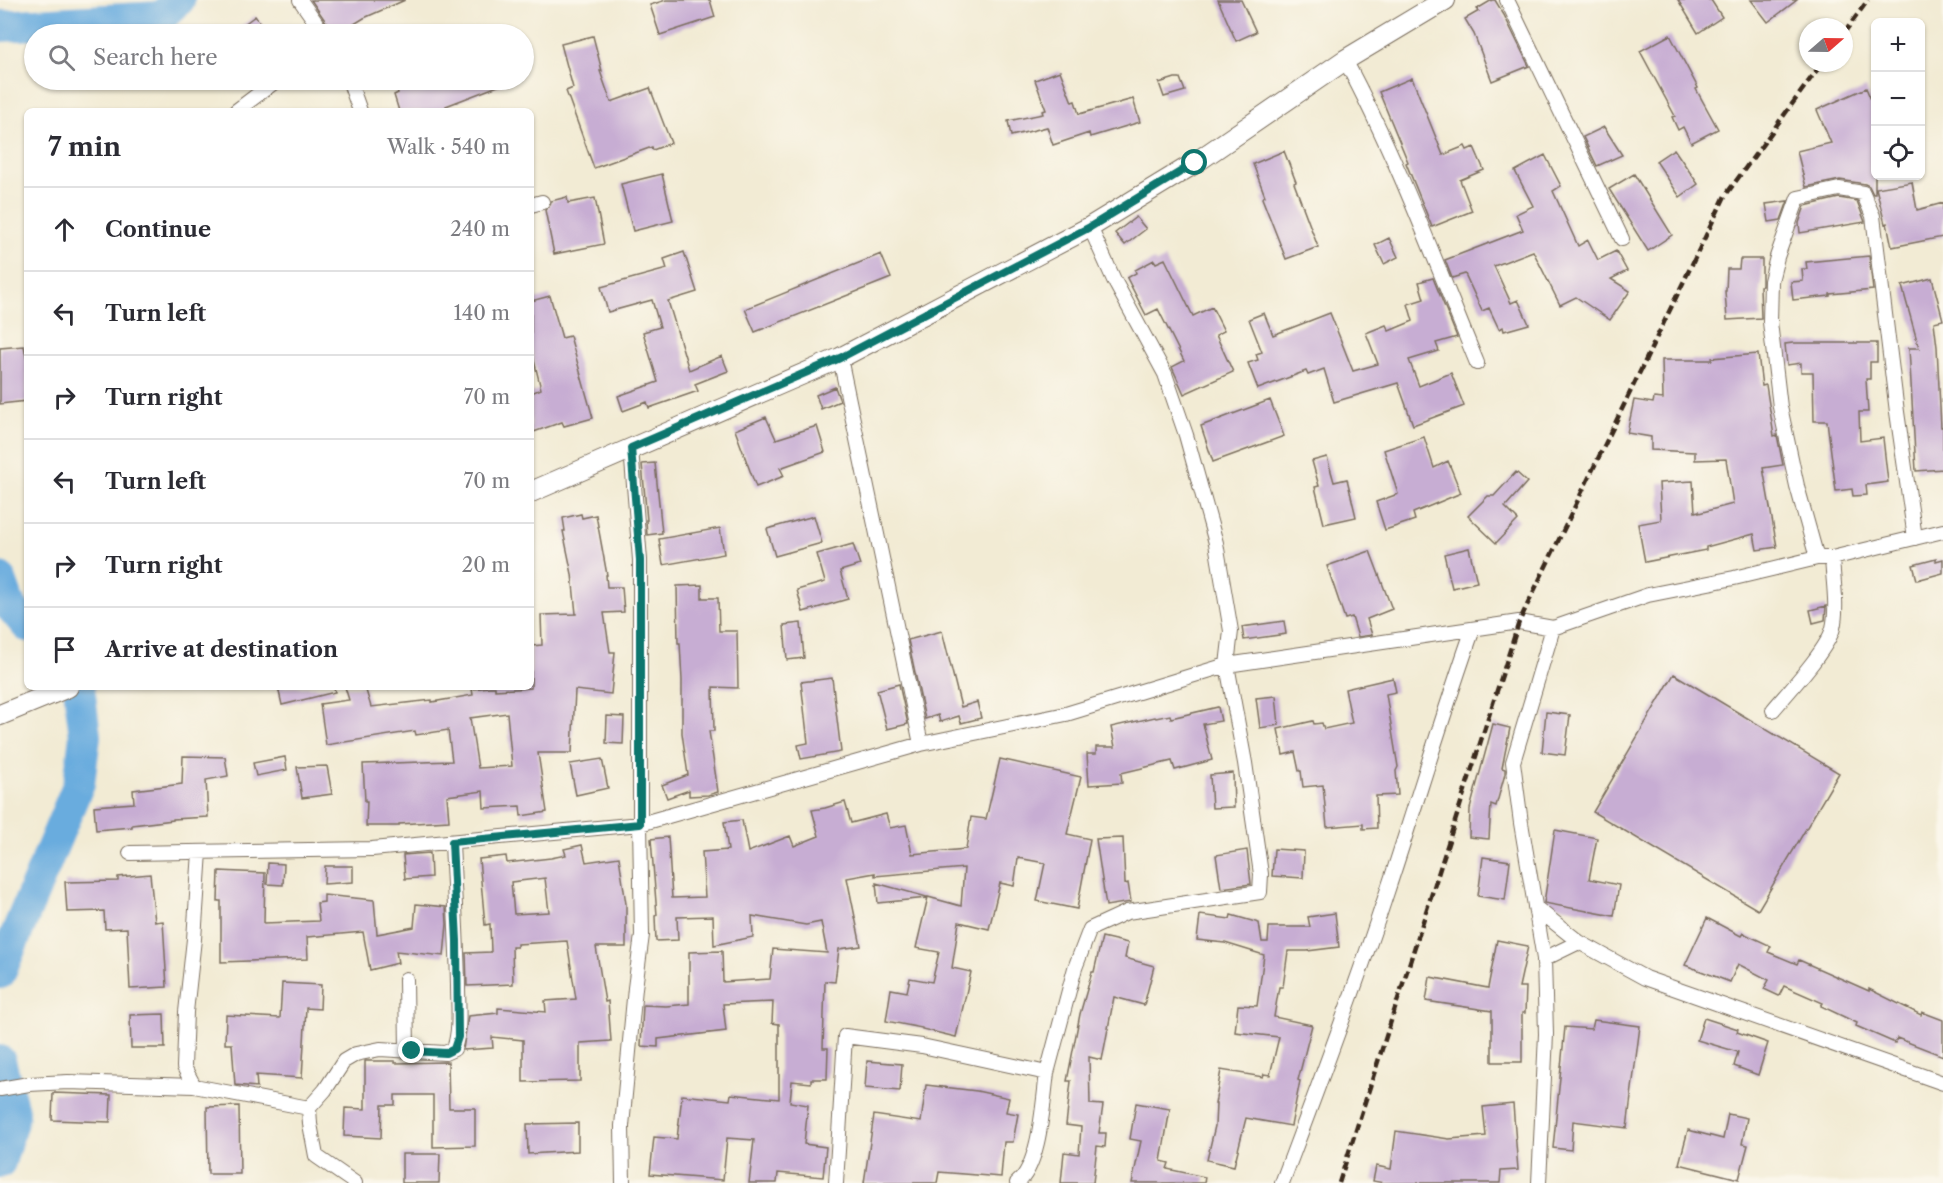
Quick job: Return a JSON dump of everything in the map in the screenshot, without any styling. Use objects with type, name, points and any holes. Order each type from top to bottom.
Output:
[{"type":"street","points":[[300,0],[317,24]]},
{"type":"street","points":[[534,491],[840,358],[1090,227],[1195,163],[1345,60],[1444,0]]},
{"type":"street","points":[[1507,0],[1622,239]]},
{"type":"street","points":[[1345,60],[1369,105],[1392,157],[1477,363]]},
{"type":"street","points":[[240,108],[264,90]]},
{"type":"street","points":[[353,90],[359,108]]},
{"type":"street","points":[[1817,558],[1797,486],[1780,407],[1770,322],[1771,280],[1798,198],[1839,189],[1863,193],[1873,216],[1915,538]]},
{"type":"street","points":[[1017,1183],[1030,1166],[1036,1148],[1047,1073],[1075,968],[1090,929],[1127,912],[1260,892],[1261,874],[1245,763],[1227,665],[1231,631],[1216,543],[1186,435],[1165,374],[1114,280],[1090,227]]},
{"type":"street","points":[[840,358],[921,744]]},
{"type":"street","points":[[623,1183],[622,1126],[642,935],[640,560],[631,448]]},
{"type":"street","points":[[130,853],[372,849],[640,824],[921,744],[1066,714],[1227,665],[1519,622],[1553,628],[1648,596],[1817,558],[1832,558],[1943,531]]},
{"type":"street","points":[[1773,710],[1818,655],[1833,629],[1835,606],[1832,558]]},
{"type":"street","points":[[1539,1183],[1546,1034],[1544,959],[1513,762],[1553,628]]},
{"type":"street","points":[[1282,1183],[1383,904],[1473,629]]},
{"type":"street","points":[[0,716],[62,690]]},
{"type":"street","points":[[355,1183],[316,1156],[309,1108],[325,1090],[344,1061],[356,1054],[380,1049],[446,1053],[454,1049],[458,1037],[457,941],[452,842]]},
{"type":"street","points":[[194,1086],[184,1068],[186,1012],[200,852]]},
{"type":"street","points":[[1535,907],[1579,942],[1645,978],[1943,1083]]},
{"type":"street","points":[[1544,959],[1579,942]]},
{"type":"street","points":[[406,979],[407,1051]]},
{"type":"street","points":[[836,1183],[845,1036],[922,1046],[1047,1073]]},
{"type":"street","points":[[0,1089],[29,1084],[68,1082],[194,1086],[309,1108]]},
{"type":"building","points":[[311,0],[405,0],[354,24],[328,24]]},
{"type":"building","points":[[666,0],[710,0],[715,17],[660,35],[650,5]]},
{"type":"building","points":[[1218,0],[1241,0],[1256,32],[1236,41]]},
{"type":"building","points":[[1495,0],[1504,15],[1529,66],[1492,81],[1474,34],[1465,19]]},
{"type":"building","points":[[1678,0],[1711,0],[1722,17],[1698,33]]},
{"type":"building","points":[[1751,0],[1797,0],[1768,22]]},
{"type":"building","points":[[255,16],[261,24],[244,24]]},
{"type":"building","points":[[1670,35],[1718,129],[1691,143],[1683,127],[1678,130],[1672,117],[1675,116],[1640,51]]},
{"type":"building","points":[[593,36],[602,71],[600,71],[611,102],[650,88],[671,143],[653,150],[652,147],[594,168],[566,91],[573,88],[561,44]]},
{"type":"building","points":[[1060,71],[1079,114],[1133,99],[1140,122],[1090,137],[1089,133],[1053,145],[1047,127],[1011,136],[1008,121],[1043,114],[1042,111],[1046,110],[1035,80]]},
{"type":"building","points":[[1180,78],[1185,91],[1164,97],[1159,83]]},
{"type":"building","points":[[1412,78],[1443,155],[1465,146],[1467,150],[1474,147],[1484,170],[1460,180],[1472,211],[1432,227],[1379,92]]},
{"type":"building","points":[[1866,88],[1871,100],[1871,180],[1875,180],[1875,194],[1865,184],[1840,180],[1806,187],[1797,151],[1831,143],[1817,110]]},
{"type":"building","points":[[397,90],[488,90],[446,106],[447,108],[398,108],[394,95],[398,93]]},
{"type":"building","points":[[1604,127],[1622,155],[1597,166],[1583,137]]},
{"type":"building","points":[[1674,149],[1698,184],[1680,197],[1656,161]]},
{"type":"building","points":[[1284,151],[1318,247],[1286,259],[1262,198],[1265,196],[1253,164]]},
{"type":"building","points":[[1545,155],[1561,186],[1553,191],[1578,246],[1588,240],[1598,260],[1616,251],[1627,271],[1611,279],[1630,291],[1610,320],[1576,297],[1560,305],[1533,251],[1494,266],[1511,303],[1518,300],[1529,324],[1504,331],[1503,327],[1499,329],[1489,308],[1482,311],[1465,274],[1452,278],[1445,260],[1523,230],[1516,214],[1533,206],[1515,171]]},
{"type":"building","points":[[662,174],[673,221],[633,231],[621,184]]},
{"type":"building","points":[[1634,174],[1672,235],[1648,251],[1609,189]]},
{"type":"building","points":[[1912,182],[1917,210],[1943,203],[1943,237],[1892,247],[1876,188]]},
{"type":"building","points":[[567,197],[568,203],[595,198],[604,244],[554,254],[545,210],[551,201]]},
{"type":"building","points":[[1839,198],[1857,201],[1865,222],[1800,233],[1799,223],[1805,206]]},
{"type":"building","points":[[1788,201],[1781,220],[1769,222],[1766,204]]},
{"type":"building","points":[[1136,217],[1146,229],[1125,245],[1115,233]]},
{"type":"building","points":[[1389,238],[1398,257],[1384,264],[1375,245]]},
{"type":"building","points":[[684,252],[697,292],[668,301],[689,370],[722,356],[728,371],[695,384],[698,391],[649,408],[647,402],[623,411],[618,396],[658,382],[643,332],[660,327],[652,300],[608,312],[601,287],[667,269],[664,259]]},
{"type":"building","points":[[881,254],[891,278],[755,332],[745,309]]},
{"type":"building","points":[[1869,256],[1873,290],[1793,300],[1791,282],[1803,281],[1802,269],[1807,269],[1806,262]]},
{"type":"building","points":[[1165,259],[1193,316],[1212,307],[1224,331],[1216,335],[1233,372],[1184,394],[1172,367],[1184,361],[1158,309],[1146,315],[1127,278],[1136,273],[1135,270],[1154,260],[1156,263]]},
{"type":"building","points":[[1740,259],[1762,259],[1761,318],[1727,320],[1725,291],[1727,269],[1739,269]]},
{"type":"building","points":[[1433,278],[1457,337],[1436,343],[1439,351],[1409,360],[1419,386],[1451,373],[1464,406],[1413,425],[1398,383],[1334,402],[1324,369],[1308,375],[1306,371],[1258,389],[1248,363],[1258,360],[1256,354],[1262,352],[1249,319],[1264,313],[1273,335],[1330,313],[1353,371],[1378,364],[1366,333],[1386,325],[1389,331],[1413,321],[1408,304],[1424,299],[1419,282]]},
{"type":"building","points":[[1932,278],[1943,320],[1934,322],[1941,427],[1943,427],[1943,469],[1916,471],[1909,348],[1919,348],[1902,286]]},
{"type":"building","points":[[550,296],[562,338],[570,336],[593,418],[564,426],[562,422],[534,432],[534,392],[541,389],[534,360],[534,300]]},
{"type":"building","points":[[1877,343],[1877,362],[1870,362],[1870,379],[1866,379],[1868,412],[1859,412],[1860,441],[1883,438],[1888,482],[1866,485],[1867,495],[1853,496],[1852,489],[1836,491],[1827,421],[1814,421],[1813,372],[1801,372],[1801,363],[1787,365],[1785,344]]},
{"type":"building","points":[[24,346],[24,401],[0,404],[0,348]]},
{"type":"building","points":[[1758,354],[1762,386],[1766,385],[1774,436],[1777,435],[1783,465],[1763,468],[1777,547],[1757,550],[1754,534],[1706,547],[1706,550],[1645,562],[1638,524],[1661,520],[1659,483],[1693,481],[1695,512],[1699,511],[1699,513],[1733,504],[1726,459],[1695,460],[1695,452],[1651,450],[1651,437],[1627,433],[1634,400],[1653,403],[1654,398],[1663,399],[1662,360],[1712,360],[1712,358]]},
{"type":"building","points":[[835,387],[840,401],[821,409],[816,395]]},
{"type":"building","points":[[1270,400],[1284,436],[1213,462],[1201,426]]},
{"type":"building","points":[[766,417],[776,439],[817,426],[825,452],[780,468],[784,476],[756,487],[735,430]]},
{"type":"building","points":[[1424,437],[1434,468],[1448,461],[1461,493],[1413,513],[1415,520],[1385,530],[1376,502],[1398,494],[1384,450]]},
{"type":"building","points":[[1327,457],[1334,482],[1347,479],[1356,517],[1324,524],[1315,487],[1319,486],[1312,461]]},
{"type":"building","points":[[655,463],[662,533],[647,535],[642,464]]},
{"type":"building","points":[[1516,472],[1527,482],[1505,507],[1518,520],[1496,543],[1468,516],[1488,496],[1494,496]]},
{"type":"building","points":[[581,514],[582,518],[596,515],[607,575],[607,587],[622,587],[624,612],[604,613],[610,652],[615,652],[611,694],[575,690],[572,753],[538,753],[547,812],[521,816],[520,806],[484,808],[483,791],[447,796],[449,821],[399,824],[399,826],[366,826],[367,801],[365,801],[363,764],[452,761],[448,730],[416,735],[415,731],[326,745],[320,704],[349,700],[346,690],[366,690],[371,707],[432,700],[432,702],[473,695],[472,690],[534,690],[534,646],[542,645],[541,615],[576,614],[572,574],[563,531],[565,531],[563,518]],"holes":[[[507,713],[512,766],[478,768],[470,718]]]},
{"type":"building","points":[[814,516],[822,543],[775,556],[767,529]]},
{"type":"building","points":[[720,528],[724,554],[663,565],[659,539]]},
{"type":"building","points":[[853,544],[860,565],[840,571],[848,599],[803,612],[797,590],[825,582],[817,554]]},
{"type":"building","points":[[1469,548],[1477,582],[1452,588],[1444,554]]},
{"type":"building","points":[[1370,551],[1392,609],[1367,619],[1372,635],[1358,637],[1352,617],[1345,619],[1327,566]]},
{"type":"building","points":[[1936,559],[1936,561],[1943,559],[1943,573],[1917,580],[1913,565]]},
{"type":"building","points":[[702,585],[702,598],[718,598],[719,631],[737,631],[738,688],[713,687],[714,731],[709,731],[718,792],[689,796],[689,790],[667,798],[662,785],[688,775],[682,733],[682,680],[680,643],[678,643],[677,586]]},
{"type":"building","points":[[1826,606],[1825,620],[1813,623],[1810,610]]},
{"type":"building","points":[[1284,621],[1286,634],[1244,640],[1242,627]]},
{"type":"building","points":[[801,623],[804,658],[787,660],[784,625]]},
{"type":"building","points":[[942,631],[961,707],[977,702],[981,718],[961,723],[959,716],[940,722],[938,715],[925,719],[908,640]]},
{"type":"building","points":[[1674,674],[1839,773],[1758,910],[1593,812]]},
{"type":"building","points":[[832,678],[841,752],[801,759],[798,745],[808,743],[801,682]]},
{"type":"building","points":[[1393,678],[1396,692],[1386,694],[1398,767],[1396,771],[1398,795],[1376,796],[1377,828],[1363,829],[1363,824],[1327,827],[1323,785],[1303,787],[1295,752],[1283,755],[1278,729],[1313,721],[1314,724],[1322,723],[1324,729],[1352,723],[1345,689]]},
{"type":"building","points":[[899,684],[908,724],[887,729],[877,690]]},
{"type":"building","points":[[279,690],[335,690],[335,692],[282,705]]},
{"type":"building","points":[[1276,696],[1279,725],[1260,728],[1256,698]]},
{"type":"building","points":[[1218,707],[1221,721],[1203,724],[1212,760],[1175,770],[1172,761],[1121,773],[1122,783],[1089,785],[1087,754],[1096,754],[1096,747],[1115,747],[1111,727],[1155,717],[1170,715],[1171,718]]},
{"type":"building","points":[[1546,712],[1570,715],[1565,755],[1542,752]]},
{"type":"building","points":[[607,716],[624,717],[623,744],[606,743]]},
{"type":"building","points":[[1493,724],[1510,728],[1502,768],[1505,769],[1505,774],[1496,806],[1491,804],[1489,839],[1469,837],[1470,809]]},
{"type":"building","points":[[183,756],[225,757],[228,776],[206,780],[208,817],[173,819],[132,825],[132,827],[96,830],[94,806],[134,803],[133,790],[182,784]]},
{"type":"building","points":[[285,757],[287,770],[256,776],[253,763]]},
{"type":"building","points":[[602,759],[608,788],[576,795],[570,764]]},
{"type":"building","points":[[1000,759],[1081,777],[1067,834],[1090,839],[1077,909],[1037,901],[1045,863],[1018,858],[1014,886],[1000,883],[989,929],[959,922],[952,968],[971,972],[956,1037],[886,1021],[891,989],[907,992],[910,978],[932,982],[939,952],[916,948],[928,897],[961,906],[964,868],[875,876],[875,873],[847,878],[861,946],[839,949],[835,982],[825,981],[823,1048],[828,1048],[827,1079],[811,1079],[811,1083],[792,1081],[790,1102],[808,1105],[804,1144],[826,1147],[823,1177],[778,1173],[777,1183],[749,1183],[754,1140],[727,1138],[723,1180],[650,1174],[654,1137],[677,1139],[682,1095],[730,1100],[731,1094],[779,1099],[779,1024],[772,1023],[773,1002],[723,1004],[726,1031],[658,1039],[658,1047],[641,1046],[643,1005],[689,1004],[689,952],[722,951],[723,982],[770,979],[773,949],[827,953],[821,922],[806,925],[752,916],[753,937],[714,945],[713,916],[677,917],[678,940],[656,941],[655,916],[657,915],[651,839],[668,837],[672,898],[705,897],[702,852],[728,850],[724,822],[742,820],[748,852],[790,836],[794,846],[819,836],[812,810],[845,802],[851,823],[886,814],[890,828],[906,825],[912,854],[966,849],[971,817],[986,819]]},
{"type":"building","points":[[327,766],[332,794],[302,798],[297,767]]},
{"type":"building","points":[[1233,773],[1234,807],[1212,808],[1210,775]]},
{"type":"building","points":[[1555,830],[1597,838],[1589,879],[1619,885],[1614,916],[1544,903]]},
{"type":"building","points":[[1123,838],[1125,884],[1128,883],[1131,902],[1106,906],[1096,839]]},
{"type":"building","points":[[582,845],[586,862],[619,857],[626,904],[626,947],[596,947],[605,1002],[608,1001],[611,1041],[580,1043],[580,1081],[523,1082],[523,1040],[492,1037],[493,1048],[463,1050],[468,1016],[498,1013],[498,1008],[546,1012],[545,1001],[576,999],[567,941],[517,944],[517,947],[512,947],[513,984],[467,986],[466,953],[491,952],[490,924],[485,925],[479,859],[506,856],[507,863],[551,858],[566,855],[564,849]],"holes":[[[545,878],[549,912],[514,914],[511,882]]]},
{"type":"building","points":[[1274,849],[1304,851],[1303,878],[1272,876]]},
{"type":"building","points":[[1247,850],[1251,884],[1221,888],[1216,855]]},
{"type":"building","points":[[430,853],[431,877],[405,879],[403,855]]},
{"type":"building","points":[[1483,857],[1510,861],[1505,900],[1478,896]]},
{"type":"building","points":[[268,863],[284,864],[283,885],[267,884]]},
{"type":"building","points":[[325,866],[353,866],[353,882],[324,884]]},
{"type":"building","points":[[219,871],[265,873],[264,923],[319,921],[317,903],[324,902],[324,895],[374,900],[377,934],[414,927],[416,904],[446,907],[444,956],[396,951],[398,963],[370,970],[363,932],[307,937],[308,959],[221,962]]},
{"type":"building","points":[[150,874],[155,922],[163,921],[167,987],[130,989],[127,928],[105,929],[104,911],[67,912],[65,882],[118,881],[118,877]]},
{"type":"building","points":[[876,883],[927,897],[927,898],[878,903]]},
{"type":"building","points":[[1335,913],[1339,947],[1288,951],[1283,987],[1279,987],[1274,1017],[1312,1025],[1298,1080],[1300,1081],[1291,1126],[1246,1118],[1234,1166],[1207,1160],[1215,1126],[1215,1104],[1221,1070],[1263,1077],[1264,1074],[1270,1075],[1279,1037],[1235,1032],[1238,1005],[1257,1006],[1264,955],[1225,943],[1197,940],[1200,915],[1230,919],[1231,915],[1259,923],[1262,942],[1268,942],[1269,927],[1310,927],[1308,917]]},
{"type":"building","points":[[1707,918],[1741,936],[1743,933],[1771,946],[1768,952],[1797,964],[1799,960],[1869,991],[1869,989],[1921,1015],[1922,1012],[1943,1020],[1943,1056],[1897,1038],[1895,1043],[1856,1026],[1857,1023],[1821,1006],[1823,1003],[1784,986],[1779,996],[1764,989],[1769,980],[1738,964],[1730,982],[1685,965]]},
{"type":"building","points":[[1102,937],[1128,943],[1125,958],[1154,966],[1144,1005],[1114,997],[1102,1060],[1089,1057],[1090,1104],[1103,1105],[1099,1133],[1106,1133],[1105,1147],[1097,1146],[1093,1183],[1061,1183],[1064,1152],[1079,1154],[1081,1127],[1066,1125],[1071,1081],[1067,1081],[1080,1014],[1092,972],[1094,972]]},
{"type":"building","points":[[1497,940],[1528,946],[1519,987],[1526,987],[1525,1013],[1522,1013],[1522,1062],[1492,1062],[1492,1011],[1426,1001],[1430,977],[1488,988]]},
{"type":"building","points":[[282,983],[321,985],[320,1009],[306,1008],[302,1078],[256,1075],[257,1087],[235,1085],[232,1044],[225,1044],[226,1015],[280,1018]]},
{"type":"building","points":[[164,1014],[165,1048],[131,1048],[130,1015]]},
{"type":"building","points":[[1704,1018],[1738,1029],[1737,1032],[1768,1043],[1758,1075],[1734,1066],[1738,1052],[1697,1040]]},
{"type":"building","points":[[1594,1020],[1640,1026],[1627,1128],[1573,1121],[1571,1150],[1553,1148],[1565,1027],[1592,1029]]},
{"type":"building","points":[[365,1061],[448,1062],[449,1108],[475,1108],[475,1146],[433,1147],[433,1095],[395,1095],[395,1105],[382,1105],[381,1138],[344,1136],[345,1108],[365,1109]]},
{"type":"building","points":[[867,1061],[902,1064],[900,1091],[865,1088]]},
{"type":"building","points":[[926,1085],[977,1091],[1009,1098],[1006,1112],[1018,1114],[1013,1142],[1004,1142],[1001,1177],[939,1172],[937,1183],[864,1183],[874,1115],[921,1122]]},
{"type":"building","points":[[53,1093],[111,1095],[110,1122],[52,1120]]},
{"type":"building","points":[[1136,1103],[1170,1109],[1161,1161],[1169,1163],[1167,1169],[1205,1177],[1204,1183],[1132,1183],[1141,1141],[1130,1139]]},
{"type":"building","points":[[1513,1104],[1518,1170],[1501,1171],[1500,1183],[1384,1183],[1373,1181],[1376,1166],[1391,1169],[1396,1131],[1449,1139],[1486,1136],[1483,1107]]},
{"type":"building","points":[[239,1106],[240,1174],[208,1174],[207,1107]]},
{"type":"building","points":[[1728,1114],[1747,1118],[1742,1144],[1748,1145],[1739,1179],[1679,1164],[1688,1130],[1723,1139]]},
{"type":"building","points":[[578,1123],[578,1151],[528,1154],[527,1124]]},
{"type":"building","points":[[402,1154],[440,1154],[439,1183],[402,1183]]},
{"type":"waterway","points":[[36,24],[161,17],[179,0]]},
{"type":"waterway","points":[[0,26],[24,25]]},
{"type":"waterway","points":[[0,578],[10,606],[24,622]]},
{"type":"waterway","points":[[0,973],[79,783],[85,736],[79,690]]},
{"type":"waterway","points":[[0,1061],[14,1115],[0,1162]]},
{"type":"railway","points":[[1853,21],[1868,0]]},
{"type":"railway","points":[[1339,1183],[1519,622],[1725,196],[1815,72]]},
{"type":"route","points":[[412,1051],[446,1053],[454,1049],[458,1037],[457,941],[452,842],[640,824],[640,560],[631,448],[840,358],[1090,227],[1195,163]]}]
